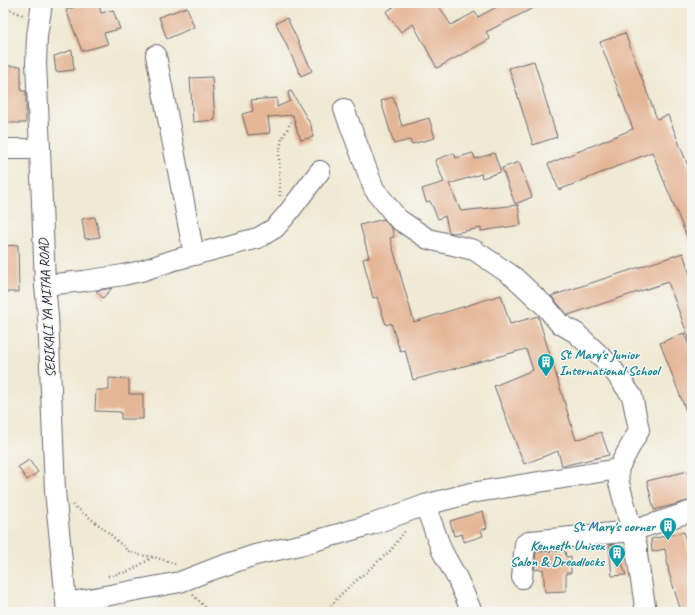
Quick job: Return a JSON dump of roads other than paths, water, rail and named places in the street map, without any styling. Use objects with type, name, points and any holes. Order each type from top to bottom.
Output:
[{"type":"street","name":"SERIKALI YA MITAA ROAD","points":[[40,12],[36,64],[45,285],[48,316],[55,491],[67,608]]},
{"type":"street","points":[[156,55],[194,255]]},
{"type":"street","points":[[344,109],[374,189],[398,219],[428,239],[474,250],[514,277],[546,307],[559,323],[576,333],[609,364],[632,396],[639,430],[618,469],[619,483],[637,548],[646,612]]},
{"type":"street","points":[[3,149],[40,149]]},
{"type":"street","points":[[45,285],[123,275],[258,238],[275,228],[320,170]]},
{"type":"street","points":[[67,608],[180,574],[211,570],[255,555],[304,544],[373,524],[471,492],[618,469]]},
{"type":"street","points":[[425,506],[442,551],[457,578],[472,612]]},
{"type":"street","points":[[522,578],[525,544],[531,541],[632,531],[692,511]]},
{"type":"place","name":"St Mary's Junior International School","points":[[546,377]]},
{"type":"place","name":"St Mary's corner","points":[[668,541]]},
{"type":"place","name":"Kenneth Unisex Salon & Dreadlocks","points":[[617,568]]}]
